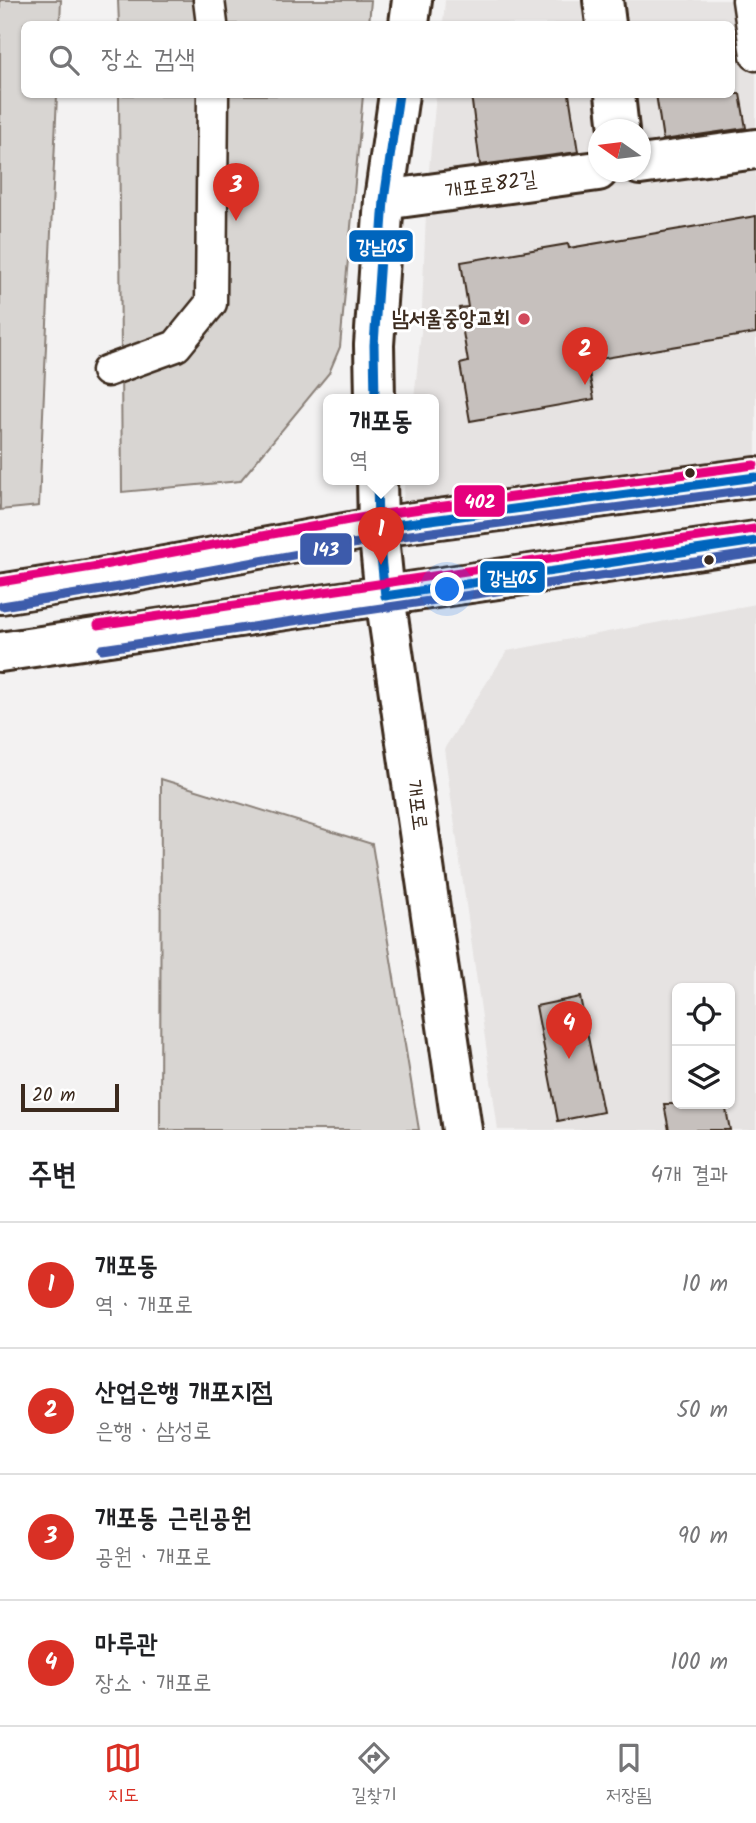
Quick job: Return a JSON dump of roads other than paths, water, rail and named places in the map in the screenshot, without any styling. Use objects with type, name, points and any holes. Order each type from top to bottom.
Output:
[{"type":"main road","points":[[409,21],[412,0]]},
{"type":"main road","points":[[603,0],[606,21]]},
{"type":"main road","points":[[375,394],[374,345],[384,200],[398,98]]},
{"type":"main road","points":[[615,98],[618,119]]},
{"type":"main road","points":[[651,163],[756,149]]},
{"type":"main road","name":"개포로82길","points":[[384,200],[588,172]]},
{"type":"main road","points":[[0,594],[378,527],[756,477]]},
{"type":"main road","name":"개포로","points":[[377,485],[385,596],[462,1130]]},
{"type":"main road","points":[[0,652],[756,541]]},
{"type":"street","points":[[209,0],[212,21]]},
{"type":"street","points":[[748,0],[756,55]]},
{"type":"street","points":[[107,371],[176,346],[211,303],[213,98]]},
{"type":"place","name":"개포동 근린공원","points":[[236,221]]},
{"type":"place","name":"남서울중앙교회","points":[[524,319]]},
{"type":"place","name":"산업은행 개포지점","points":[[585,385]]},
{"type":"place","name":"개포동","points":[[381,565]]},
{"type":"place","name":"마루관","points":[[569,1059]]}]
